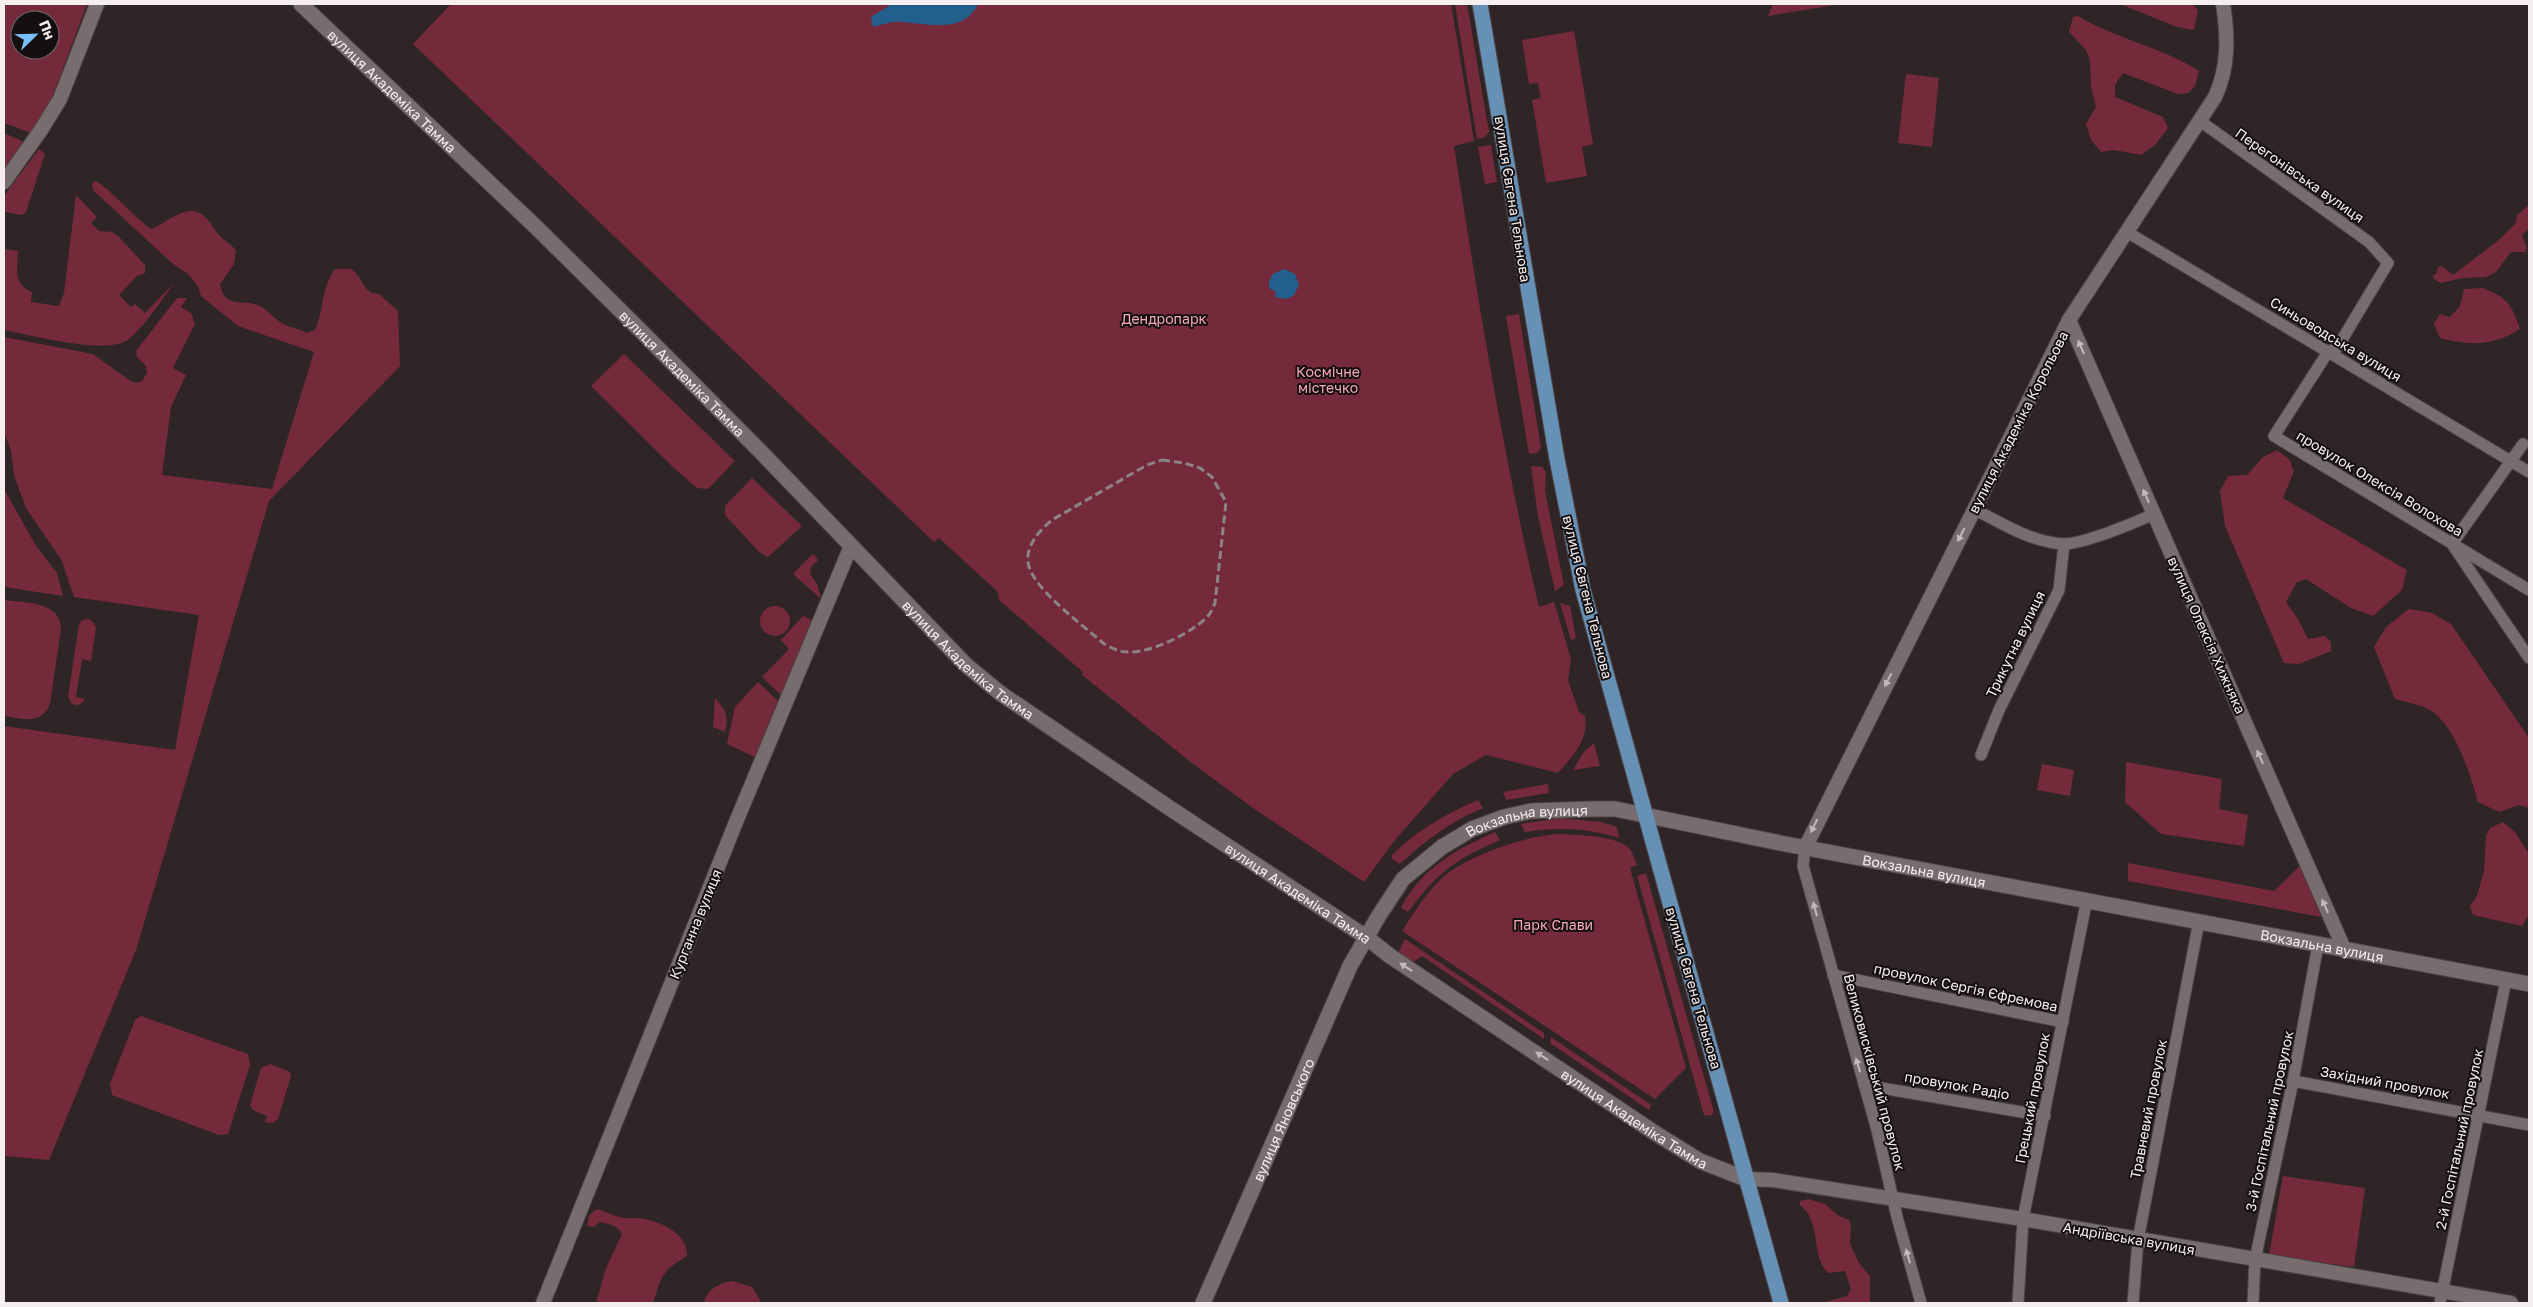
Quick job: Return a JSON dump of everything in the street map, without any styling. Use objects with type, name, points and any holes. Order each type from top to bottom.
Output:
[{"type":"main road","name":"вулиця Академіка Тамма","points":[[301,4],[537,228],[752,443],[966,665],[1000,693],[1655,1133],[1700,1161],[1746,1179]]},
{"type":"main road","name":"вулиця Євгена Тельнова","points":[[1480,4],[1557,459],[1578,567],[1781,1303]]},
{"type":"main road","name":"Вокзальна вулиця","points":[[1366,938],[1403,879],[1442,847],[1472,829],[1504,817],[1562,809],[1615,809],[1805,848],[2199,921],[2345,951],[2529,984]]},
{"type":"main road","name":"вулиця Яновського","points":[[1203,1303],[1350,966],[1366,938]]},
{"type":"street","points":[[4,182],[41,130],[60,99],[97,4]]},
{"type":"street","name":"вулиця Академіка Корольова","points":[[1805,848],[2069,320],[2200,121],[2218,89],[2225,67],[2227,35],[2223,4]]},
{"type":"street","name":"Перегонівська вулиця","points":[[2200,121],[2369,242],[2388,263],[2338,348],[2328,352]]},
{"type":"street","name":"Синьоводська вулиця","points":[[2127,232],[2529,472]]},
{"type":"street","name":"вулиця Олексія Хижняка","points":[[2069,320],[2345,951]]},
{"type":"street","name":"провулок Олексія Волохова","points":[[2328,352],[2274,436],[2529,590]]},
{"type":"street","points":[[2523,444],[2452,544],[2529,658]]},
{"type":"street","points":[[1974,509],[2028,536],[2064,544],[2116,530],[2154,514]]},
{"type":"street","name":"Трикутна вулиця","points":[[1981,755],[1999,710],[2059,590],[2064,544]]},
{"type":"street","name":"Курганна вулиця","points":[[543,1303],[739,813],[851,546]]},
{"type":"street","name":"Великовисківський провулок","points":[[1805,848],[1803,866],[1864,1085],[1921,1303]]},
{"type":"street","name":"Грецький провулок","points":[[2018,1303],[2022,1219],[2045,1116],[2087,900]]},
{"type":"street","name":"Травневий провулок","points":[[2133,1303],[2138,1240],[2199,921]]},
{"type":"street","name":"3-й Госпітальний провулок","points":[[2253,1303],[2255,1260],[2294,1081],[2318,945]]},
{"type":"street","name":"провулок Сергія Єфремова","points":[[1833,975],[2062,1022]]},
{"type":"street","name":"2-й Госпітальний провулок","points":[[2441,1297],[2506,980]]},
{"type":"street","name":"Західний провулок","points":[[2294,1081],[2480,1114],[2529,1125]]},
{"type":"street","name":"провулок Радіо","points":[[1864,1085],[2045,1116]]},
{"type":"street","name":"Андріївська вулиця","points":[[1746,1179],[1774,1180],[2022,1219],[2255,1260],[2441,1297],[2511,1303]]},
{"type":"green space","points":[[4,4],[87,4],[53,95],[31,133],[4,123]]},
{"type":"green space","name":"Дендропарк","points":[[451,4],[1451,4],[1474,141],[1454,146],[1472,262],[1514,492],[1539,607],[1554,602],[1571,659],[1568,680],[1579,712],[1585,716],[1585,733],[1579,747],[1558,773],[1486,755],[1453,774],[1395,840],[1364,882],[1253,808],[1192,763],[1082,675],[1083,672],[999,600],[998,592],[939,538],[934,542],[413,44]]},
{"type":"green space","points":[[1455,4],[1467,4],[1489,132],[1485,137],[1477,139]]},
{"type":"green space","points":[[1773,4],[1841,4],[1768,16]]},
{"type":"green space","points":[[2120,4],[2192,4],[2198,10],[2194,30],[2177,27]]},
{"type":"green space","points":[[2078,16],[2108,31],[2170,56],[2199,71],[2195,86],[2188,93],[2178,94],[2123,73],[2115,85],[2115,97],[2163,117],[2168,128],[2155,145],[2141,155],[2114,150],[2101,152],[2091,140],[2086,124],[2096,107],[2091,86],[2090,60],[2086,50],[2069,32],[2073,17]]},
{"type":"green space","points":[[1574,31],[1593,144],[1582,147],[1587,176],[1546,183],[1532,100],[1541,98],[1538,83],[1529,84],[1522,40]]},
{"type":"green space","points":[[1906,74],[1939,78],[1932,147],[1898,143]]},
{"type":"green space","points":[[4,133],[24,142],[4,168]]},
{"type":"green space","points":[[1491,145],[1497,182],[1485,184],[1478,147]]},
{"type":"green space","points":[[39,149],[45,154],[26,212],[22,215],[4,212],[4,196]]},
{"type":"green space","points":[[95,181],[151,229],[184,212],[198,212],[204,216],[219,235],[236,251],[234,264],[220,284],[226,298],[231,301],[260,306],[285,325],[307,333],[315,330],[330,276],[335,269],[351,269],[369,291],[379,294],[398,311],[400,366],[269,501],[136,950],[49,1160],[4,1156],[4,726],[175,750],[199,615],[74,597],[62,561],[26,508],[14,475],[11,451],[4,432],[4,337],[93,354],[136,383],[142,381],[147,373],[146,366],[137,357],[136,351],[177,298],[187,298],[181,307],[191,313],[195,324],[173,368],[186,375],[171,407],[162,475],[272,489],[314,352],[238,326],[201,296],[198,286],[188,274],[173,264],[93,190],[92,184]]},
{"type":"green space","points":[[76,195],[97,217],[91,223],[99,231],[112,232],[118,236],[145,265],[145,273],[137,276],[119,295],[131,307],[135,304],[145,313],[175,282],[142,326],[129,339],[119,344],[87,345],[69,343],[4,330],[4,249],[18,251],[19,280],[26,289],[32,292],[31,302],[59,306],[64,293]]},
{"type":"green space","points":[[2529,205],[2529,229],[2522,235],[2527,248],[2525,252],[2511,252],[2496,272],[2486,277],[2463,278],[2441,283],[2434,279],[2433,276],[2437,273],[2438,267],[2442,266],[2453,275],[2500,239],[2516,223],[2517,215]]},
{"type":"green space","points":[[2483,288],[2507,302],[2514,313],[2520,329],[2501,339],[2481,343],[2451,341],[2440,338],[2434,324],[2440,314],[2450,317],[2460,306],[2464,289]]},
{"type":"green space","points":[[1519,314],[1541,448],[1537,453],[1529,454],[1506,316]]},
{"type":"green space","points":[[624,354],[735,461],[708,489],[697,488],[674,468],[591,386]]},
{"type":"green space","points":[[2277,450],[2289,459],[2294,471],[2283,498],[2407,570],[2402,590],[2373,616],[2351,608],[2306,579],[2297,582],[2286,602],[2298,619],[2308,639],[2325,636],[2331,642],[2331,651],[2299,664],[2284,663],[2225,526],[2220,491],[2228,476],[2247,475],[2263,457]]},
{"type":"green space","points":[[1531,466],[1542,467],[1546,472],[1545,491],[1564,585],[1555,591],[1538,516]]},
{"type":"green space","points":[[752,478],[802,526],[768,557],[759,552],[725,515],[725,506]]},
{"type":"green space","points":[[4,489],[35,544],[57,573],[63,596],[4,587]]},
{"type":"green space","points":[[813,554],[818,560],[811,567],[810,574],[817,584],[821,599],[793,574]]},
{"type":"green space","points":[[4,600],[31,603],[49,608],[59,620],[61,629],[50,704],[42,715],[36,718],[24,719],[4,716]]},
{"type":"green space","points":[[1560,603],[1570,606],[1576,638],[1571,640]]},
{"type":"green space","points":[[775,606],[786,610],[790,621],[786,632],[775,636],[764,632],[760,621],[764,610]]},
{"type":"green space","points":[[2409,609],[2432,613],[2451,624],[2529,738],[2529,808],[2519,805],[2499,812],[2478,802],[2466,764],[2454,737],[2438,716],[2416,704],[2395,699],[2374,647],[2386,627]]},
{"type":"green space","points":[[803,616],[812,620],[781,695],[762,677],[789,649],[781,640]]},
{"type":"green space","points":[[89,619],[96,628],[91,661],[82,659],[76,697],[85,699],[81,704],[75,705],[71,703],[68,696],[79,625],[82,620]]},
{"type":"green space","points":[[758,682],[778,701],[755,757],[727,744],[735,707]]},
{"type":"green space","points":[[715,698],[726,714],[725,732],[713,727]]},
{"type":"green space","points":[[1594,743],[1600,766],[1573,770],[1583,753]]},
{"type":"green space","points":[[2126,762],[2222,779],[2219,809],[2248,815],[2244,846],[2161,834],[2125,802]]},
{"type":"green space","points":[[2042,764],[2074,770],[2070,796],[2037,790]]},
{"type":"green space","points":[[1548,784],[1549,793],[1506,800],[1503,792]]},
{"type":"green space","points":[[1478,800],[1483,808],[1439,832],[1400,864],[1392,859],[1392,855],[1422,830],[1443,817]]},
{"type":"green space","points":[[1560,818],[1601,822],[1617,827],[1619,838],[1573,829],[1525,832],[1521,824]]},
{"type":"green space","points":[[2503,822],[2515,832],[2529,854],[2529,914],[2522,926],[2473,915],[2470,906],[2477,896],[2484,871],[2486,836],[2490,828]]},
{"type":"green space","points":[[1495,832],[1500,840],[1470,854],[1448,868],[1429,886],[1408,912],[1401,908],[1419,882],[1441,861],[1467,845]]},
{"type":"green space","name":"Парк Слави","points":[[1557,834],[1594,836],[1621,843],[1628,847],[1637,865],[1630,868],[1686,1068],[1655,1099],[1402,931],[1435,886],[1448,873],[1459,866],[1515,842]]},
{"type":"green space","points":[[2128,863],[2274,891],[2300,866],[2321,917],[2128,881]]},
{"type":"green space","points":[[1646,873],[1714,1112],[1711,1116],[1704,1115],[1637,876]]},
{"type":"green space","points":[[1405,939],[1544,1033],[1544,1039],[1422,956],[1413,962],[1398,953]]},
{"type":"green space","points":[[141,1016],[248,1054],[250,1065],[228,1134],[219,1135],[112,1095],[110,1084],[135,1020]]},
{"type":"green space","points":[[1551,1037],[1651,1105],[1649,1110],[1550,1043]]},
{"type":"green space","points":[[270,1064],[290,1072],[291,1076],[278,1119],[273,1123],[265,1122],[267,1116],[253,1110],[250,1105],[261,1068]]},
{"type":"green space","points":[[2283,1176],[2365,1188],[2354,1267],[2269,1255]]},
{"type":"green space","points":[[1809,1199],[1825,1204],[1839,1216],[1849,1220],[1851,1225],[1850,1244],[1859,1263],[1870,1276],[1870,1303],[1822,1303],[1847,1296],[1851,1289],[1845,1271],[1828,1273],[1823,1266],[1819,1257],[1811,1220],[1807,1212],[1800,1205],[1800,1201]]},
{"type":"green space","points":[[597,1209],[621,1218],[639,1218],[655,1222],[671,1229],[683,1240],[687,1256],[667,1270],[658,1286],[653,1303],[596,1303],[606,1268],[622,1234],[615,1227],[607,1223],[600,1222],[594,1227],[587,1226],[589,1215]]},
{"type":"green space","points":[[733,1281],[752,1287],[762,1303],[704,1303],[711,1290],[723,1283]]},
{"type":"water","points":[[892,4],[978,4],[971,14],[954,24],[933,25],[897,22],[873,27],[871,17]]},
{"type":"water","points":[[1284,269],[1295,274],[1299,285],[1294,295],[1287,299],[1275,297],[1276,292],[1269,288],[1269,281],[1273,274]]},
{"type":"railway","points":[[1162,460],[1184,463],[1200,468],[1212,477],[1226,502],[1215,603],[1208,616],[1192,629],[1171,641],[1148,649],[1128,652],[1121,651],[1103,643],[1059,606],[1048,594],[1031,572],[1028,562],[1029,550],[1039,533],[1052,520],[1147,465],[1162,460]]},
{"type":"park label","name":"Космічне містечко","points":[[1328,380]]}]
